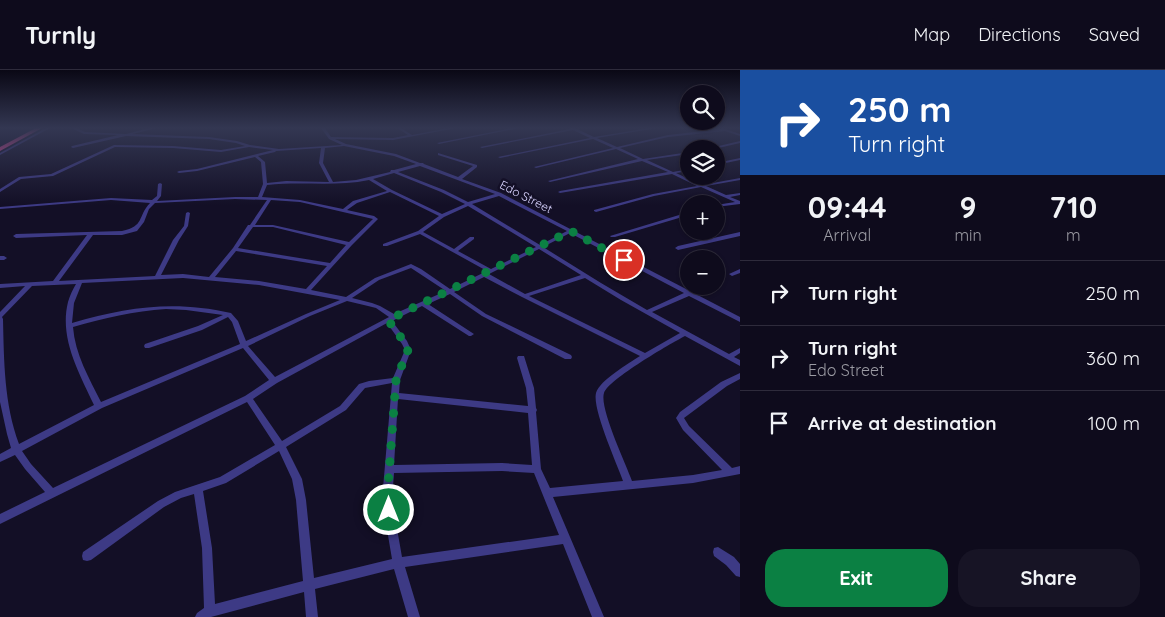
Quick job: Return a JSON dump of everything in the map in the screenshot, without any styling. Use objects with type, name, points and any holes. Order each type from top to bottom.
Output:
[{"type":"street","points":[[0,191],[20,178],[52,175],[98,154]]},
{"type":"street","points":[[180,172],[197,170],[265,154]]},
{"type":"street","points":[[323,154],[322,162],[331,182]]},
{"type":"street","name":"Edo Street","points":[[389,154],[499,194],[680,290]]},
{"type":"street","points":[[439,154],[476,166],[460,178]]},
{"type":"street","points":[[500,158],[522,154]]},
{"type":"street","points":[[536,167],[593,154]]},
{"type":"street","points":[[628,154],[740,203],[725,205]]},
{"type":"street","points":[[550,181],[642,160],[680,154]]},
{"type":"street","points":[[256,156],[263,162],[265,184],[260,198]]},
{"type":"street","points":[[725,162],[740,159]]},
{"type":"street","points":[[265,184],[290,181],[356,181],[422,164]]},
{"type":"street","points":[[392,171],[468,204],[540,246],[584,276],[740,363]]},
{"type":"street","points":[[560,192],[680,172]]},
{"type":"street","points":[[369,178],[390,191],[442,216]]},
{"type":"street","points":[[596,211],[654,195],[740,179]]},
{"type":"street","points":[[16,236],[91,234],[135,230],[160,194],[160,184]]},
{"type":"street","points":[[343,211],[355,202],[390,191]]},
{"type":"street","points":[[385,245],[420,232],[442,216],[468,204],[499,194]]},
{"type":"street","points":[[726,196],[740,194]]},
{"type":"street","points":[[211,278],[235,249],[270,198]]},
{"type":"street","points":[[0,208],[111,199],[131,202],[154,202],[270,198],[300,201],[376,219],[307,291]]},
{"type":"street","points":[[157,277],[176,240],[186,226],[188,213]]},
{"type":"street","points":[[613,236],[680,216]]},
{"type":"street","points":[[250,226],[273,226],[350,244]]},
{"type":"street","points":[[0,519],[248,398],[274,381],[391,318],[449,292],[571,231]]},
{"type":"street","points":[[420,232],[454,251],[524,296],[645,356]]},
{"type":"street","points":[[55,283],[91,234]]},
{"type":"street","points":[[678,248],[740,234]]},
{"type":"street","points":[[454,251],[472,238]]},
{"type":"street","points":[[235,249],[331,265]]},
{"type":"street","points":[[0,458],[17,451],[99,406],[347,299],[377,279],[410,266],[419,270],[484,315],[568,357]]},
{"type":"street","points":[[732,274],[740,271]]},
{"type":"street","points":[[524,296],[584,276]]},
{"type":"street","points":[[0,286],[157,277],[211,278],[259,282],[378,307],[391,318],[408,350],[396,380],[387,500],[398,563],[414,617]]},
{"type":"street","points":[[80,281],[71,302],[68,326],[79,364],[99,406]]},
{"type":"street","points":[[31,284],[0,317],[0,368],[5,412],[9,431],[17,451],[52,494]]},
{"type":"street","points":[[647,312],[686,295]]},
{"type":"street","name":"Edo Street","points":[[690,295],[740,320]]},
{"type":"street","points":[[423,304],[471,334]]},
{"type":"street","points":[[68,326],[104,315],[146,307],[174,307],[229,314],[235,321],[244,345],[274,381]]},
{"type":"street","points":[[147,346],[200,328],[229,314]]},
{"type":"street","points":[[629,484],[605,420],[600,404],[600,394],[605,386],[645,356],[685,333]]},
{"type":"street","points":[[729,357],[740,350]]},
{"type":"street","points":[[521,358],[530,388],[537,469],[598,617]]},
{"type":"street","points":[[729,471],[682,423],[680,418],[724,384],[740,376]]},
{"type":"street","points":[[87,556],[161,504],[198,488],[223,480],[343,408],[362,386],[396,380]]},
{"type":"street","points":[[395,396],[533,410]]},
{"type":"street","points":[[248,398],[281,446],[297,479],[301,500],[312,617]]},
{"type":"street","points":[[390,470],[502,467],[537,469]]},
{"type":"street","points":[[546,493],[693,479],[740,470]]},
{"type":"street","points":[[198,488],[207,548],[205,614],[308,585],[398,563],[565,539]]},
{"type":"street","points":[[718,552],[740,572]]},
{"type":"route","points":[[389,510],[387,500],[396,380],[408,350],[388,320],[571,231],[624,260]]}]
